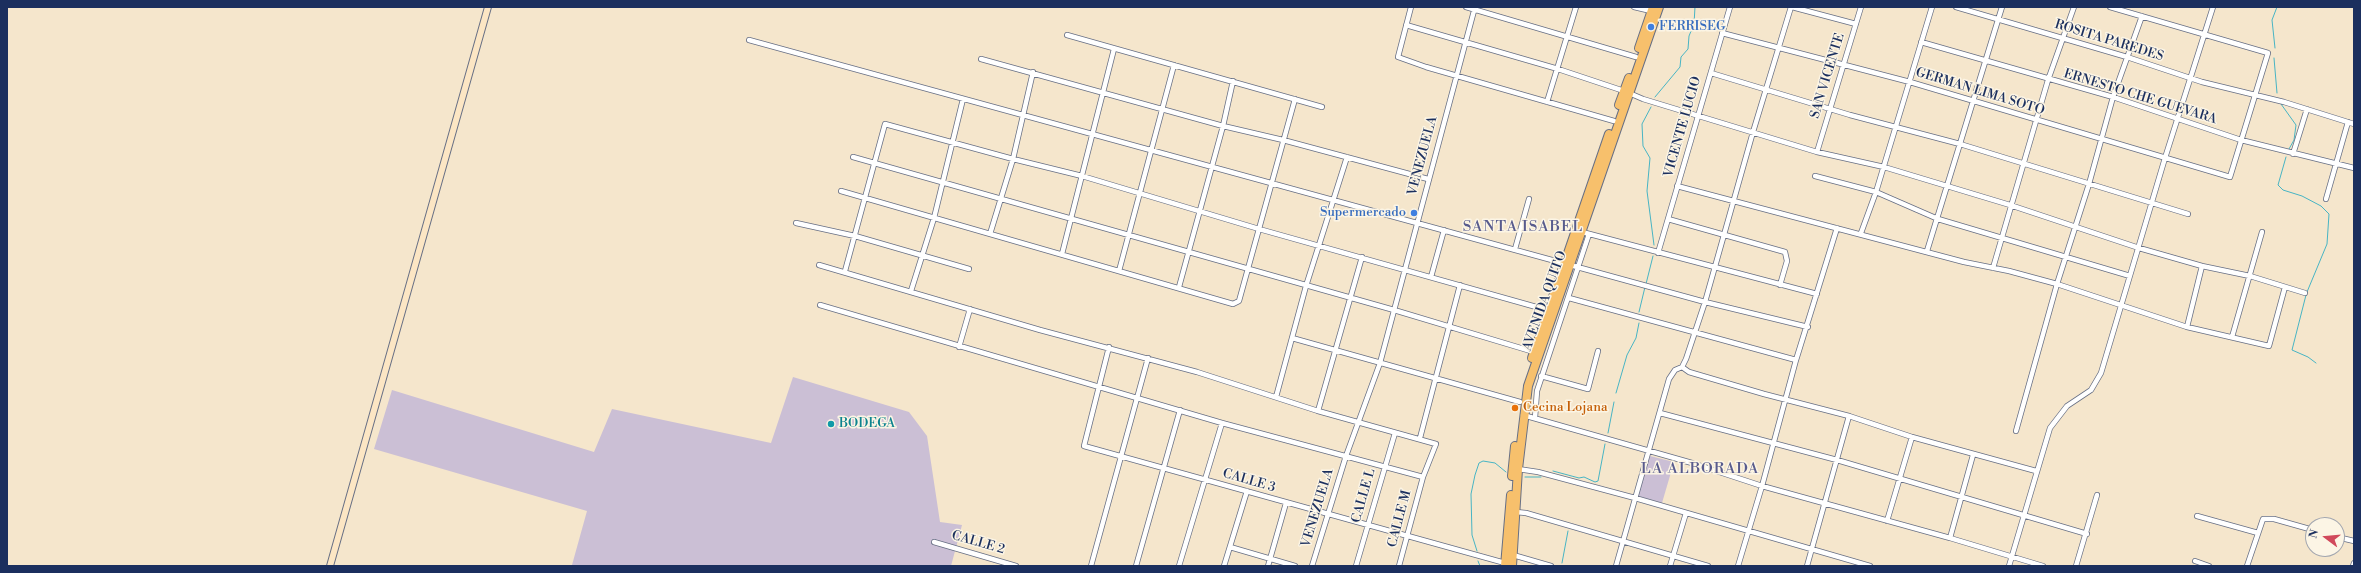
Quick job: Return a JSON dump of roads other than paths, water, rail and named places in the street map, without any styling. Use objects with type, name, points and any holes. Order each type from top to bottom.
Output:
[{"type":"highway","name":"AVENIDA QUITO","points":[[1507,565],[1520,402],[1547,310],[1572,265],[1614,121],[1659,7]]},
{"type":"highway","name":"AVENIDA QUITO","points":[[1507,565],[1513,555],[1518,469],[1523,416],[1528,386],[1572,265],[1586,233],[1636,57],[1652,9]]},
{"type":"street","points":[[330,566],[488,7]]},
{"type":"street","points":[[1411,7],[1398,57],[1614,121]]},
{"type":"street","points":[[1466,7],[1474,8],[1636,57]]},
{"type":"street","points":[[1547,102],[1576,7]]},
{"type":"street","points":[[1634,7],[1652,9]]},
{"type":"street","name":"VICENTE LUCIO","points":[[1658,253],[1730,7]]},
{"type":"street","points":[[1616,566],[1669,379],[1675,370],[1682,367],[1695,334],[1753,132],[1792,7],[1856,24]]},
{"type":"street","name":"SAN VICENTE","points":[[1817,152],[1829,108],[1844,65],[1861,7]]},
{"type":"street","points":[[1861,233],[1897,126],[1932,7]]},
{"type":"street","name":"ROSITA PAREDES","points":[[1956,7],[2126,57],[2190,78],[2307,109],[2354,124]]},
{"type":"street","points":[[1927,251],[2002,7]]},
{"type":"street","points":[[1993,268],[2010,205],[2037,121],[2048,80],[2074,7]]},
{"type":"street","points":[[2110,7],[2268,53],[2241,140]]},
{"type":"street","points":[[2009,566],[2044,440],[2054,420],[2067,406],[2091,390],[2101,373],[2120,304],[2139,248],[2203,34],[2213,7]]},
{"type":"street","name":"VENEZUELA","points":[[1312,566],[1327,513],[1346,456],[1380,363],[1474,8]]},
{"type":"street","points":[[2016,431],[2057,284],[2089,184],[2113,98],[2126,57],[2142,16]]},
{"type":"street","points":[[1406,25],[1558,69],[1643,99],[1817,152],[1884,167],[1947,188],[2010,205],[2139,248],[2202,266],[2250,276],[2305,293]]},
{"type":"street","name":"GERMAN LIMA SOTO","points":[[1722,33],[1910,82],[1973,102],[2101,138],[2230,177],[2241,140]]},
{"type":"street","points":[[1067,36],[1233,81],[1322,108]]},
{"type":"street","points":[[749,40],[1092,136],[1516,249],[1705,302],[1808,327]]},
{"type":"street","name":"ERNESTO CHE GUEVARA","points":[[1921,42],[2113,98],[2241,140],[2354,168]]},
{"type":"street","points":[[1062,254],[1114,49]]},
{"type":"street","points":[[981,59],[1033,72],[1223,126],[1283,140],[1428,179]]},
{"type":"street","points":[[1120,271],[1174,65]]},
{"type":"street","points":[[990,234],[1013,160],[1033,72]]},
{"type":"street","points":[[1711,73],[1829,108],[1960,144],[2188,214]]},
{"type":"street","points":[[1179,287],[1223,126],[1233,81]]},
{"type":"street","points":[[911,291],[934,218],[951,143],[963,99]]},
{"type":"street","points":[[841,191],[864,199],[1179,287],[1229,303],[1237,303],[1248,269],[1295,99]]},
{"type":"street","points":[[2293,154],[2307,109]]},
{"type":"street","points":[[2326,199],[2348,122]]},
{"type":"street","points":[[845,271],[884,124],[1013,160],[1082,176],[1259,229],[1319,244],[1404,270],[1547,310]]},
{"type":"street","points":[[852,157],[1394,310],[1448,328],[1534,352]]},
{"type":"street","points":[[1276,397],[1306,286],[1332,200],[1347,157]]},
{"type":"street","points":[[1815,176],[1876,192],[1938,219],[2001,236],[2130,276]]},
{"type":"street","points":[[1677,186],[2057,284],[2187,327],[2269,346],[2285,287]]},
{"type":"street","points":[[1516,249],[1529,199]]},
{"type":"street","points":[[1668,219],[1785,252],[1787,261],[1780,284]]},
{"type":"street","points":[[796,224],[855,236],[969,269]]},
{"type":"street","points":[[1738,566],[1774,444],[1796,360],[1808,327],[1837,228]]},
{"type":"street","points":[[1431,277],[1444,230]]},
{"type":"street","points":[[2232,337],[2262,232]]},
{"type":"street","points":[[1586,233],[1714,269],[1817,294]]},
{"type":"street","points":[[1318,411],[1362,257]]},
{"type":"street","points":[[819,265],[845,271],[970,309],[1148,358],[1318,411],[1395,433],[1420,438],[1460,285]]},
{"type":"street","points":[[1535,418],[1537,391],[1541,376],[1569,298],[1572,265]]},
{"type":"street","points":[[2187,327],[2202,266]]},
{"type":"street","points":[[1569,298],[1695,334],[1796,360]]},
{"type":"street","points":[[820,305],[959,347],[1139,397],[1222,423],[1423,477]]},
{"type":"street","points":[[959,347],[970,309]]},
{"type":"street","points":[[1292,338],[1435,380],[1520,402]]},
{"type":"street","name":"CALLE 3","points":[[1108,347],[1084,446],[1163,467],[1286,503],[1368,524],[1507,565]]},
{"type":"street","points":[[1541,376],[1588,389],[1598,351]]},
{"type":"street","points":[[1091,566],[1139,397],[1148,358]]},
{"type":"street","points":[[1682,367],[1689,372],[1785,400],[1849,416],[1912,438],[2036,472]]},
{"type":"street","points":[[1136,566],[1180,410]]},
{"type":"street","points":[[1660,413],[1837,460],[2024,514],[2087,534]]},
{"type":"street","points":[[1523,416],[1535,418],[1762,486],[1950,538],[2012,558],[2043,566]]},
{"type":"street","points":[[1806,566],[1849,416]]},
{"type":"street","points":[[1179,566],[1222,423]]},
{"type":"street","name":"CALLE L","points":[[1356,566],[1395,433]]},
{"type":"street","name":"CALLE M","points":[[1399,566],[1423,477],[1436,444],[1420,438]]},
{"type":"street","points":[[1887,521],[1912,438]]},
{"type":"street","points":[[1950,538],[1973,455]]},
{"type":"street","points":[[1518,469],[1544,474],[1635,498],[1870,566]]},
{"type":"street","points":[[1224,566],[1246,491]]},
{"type":"street","points":[[2076,566],[2087,534],[2097,495]]},
{"type":"street","points":[[1268,566],[1286,503]]},
{"type":"street","points":[[1516,512],[1526,513],[1708,566]]},
{"type":"street","points":[[1670,566],[1686,513]]},
{"type":"street","points":[[2197,516],[2258,533]]},
{"type":"street","points":[[2247,566],[2261,522],[2266,518],[2305,528]]},
{"type":"street","name":"CALLE 2","points":[[934,542],[1016,566]]},
{"type":"street","points":[[1230,547],[1295,566]]},
{"type":"street","points":[[1513,555],[1551,566]]},
{"type":"street","points":[[2195,561],[2209,566]]},
{"type":"waterway","points":[[1655,97],[1680,67],[1681,57],[1688,49],[1689,36],[1694,24],[1695,7]]},
{"type":"waterway","points":[[2275,48],[2272,20],[2277,7]]},
{"type":"waterway","points":[[2274,58],[2277,93]]},
{"type":"waterway","points":[[2281,104],[2296,125],[2294,140],[2289,149]]},
{"type":"waterway","points":[[1651,107],[1642,124],[1643,146],[1650,158],[1647,191],[1654,245]]},
{"type":"waterway","points":[[2286,157],[2278,185],[2283,190],[2302,196],[2321,206],[2329,214],[2327,244],[2307,292]]},
{"type":"waterway","points":[[1646,284],[1653,256]]},
{"type":"waterway","points":[[1639,312],[1645,287]]},
{"type":"waterway","points":[[2306,295],[2292,350],[2308,357],[2316,363]]},
{"type":"waterway","points":[[1616,393],[1627,355],[1636,338],[1639,323]]},
{"type":"waterway","points":[[1608,433],[1614,402]]},
{"type":"waterway","points":[[1553,471],[1579,478],[1584,477],[1595,482],[1598,481],[1605,444]]},
{"type":"waterway","points":[[1477,551],[1472,535],[1471,494],[1479,463],[1483,461],[1495,463],[1506,472]]},
{"type":"waterway","points":[[1525,477],[1541,477]]},
{"type":"waterway","points":[[1562,563],[1568,531]]},
{"type":"waterway","points":[[1478,561],[1480,566]]},
{"type":"place","name":"FERRISEG","points":[[1651,27]]},
{"type":"place","name":"Supermercado","points":[[1414,213]]},
{"type":"place","name":"Cecina Lojana","points":[[1515,408]]},
{"type":"place","name":"BODEGA","points":[[831,424]]},
{"type":"district","name":"SANTA ISABEL","points":[[1523,227]]},
{"type":"district","name":"LA ALBORADA","points":[[1700,469]]}]
